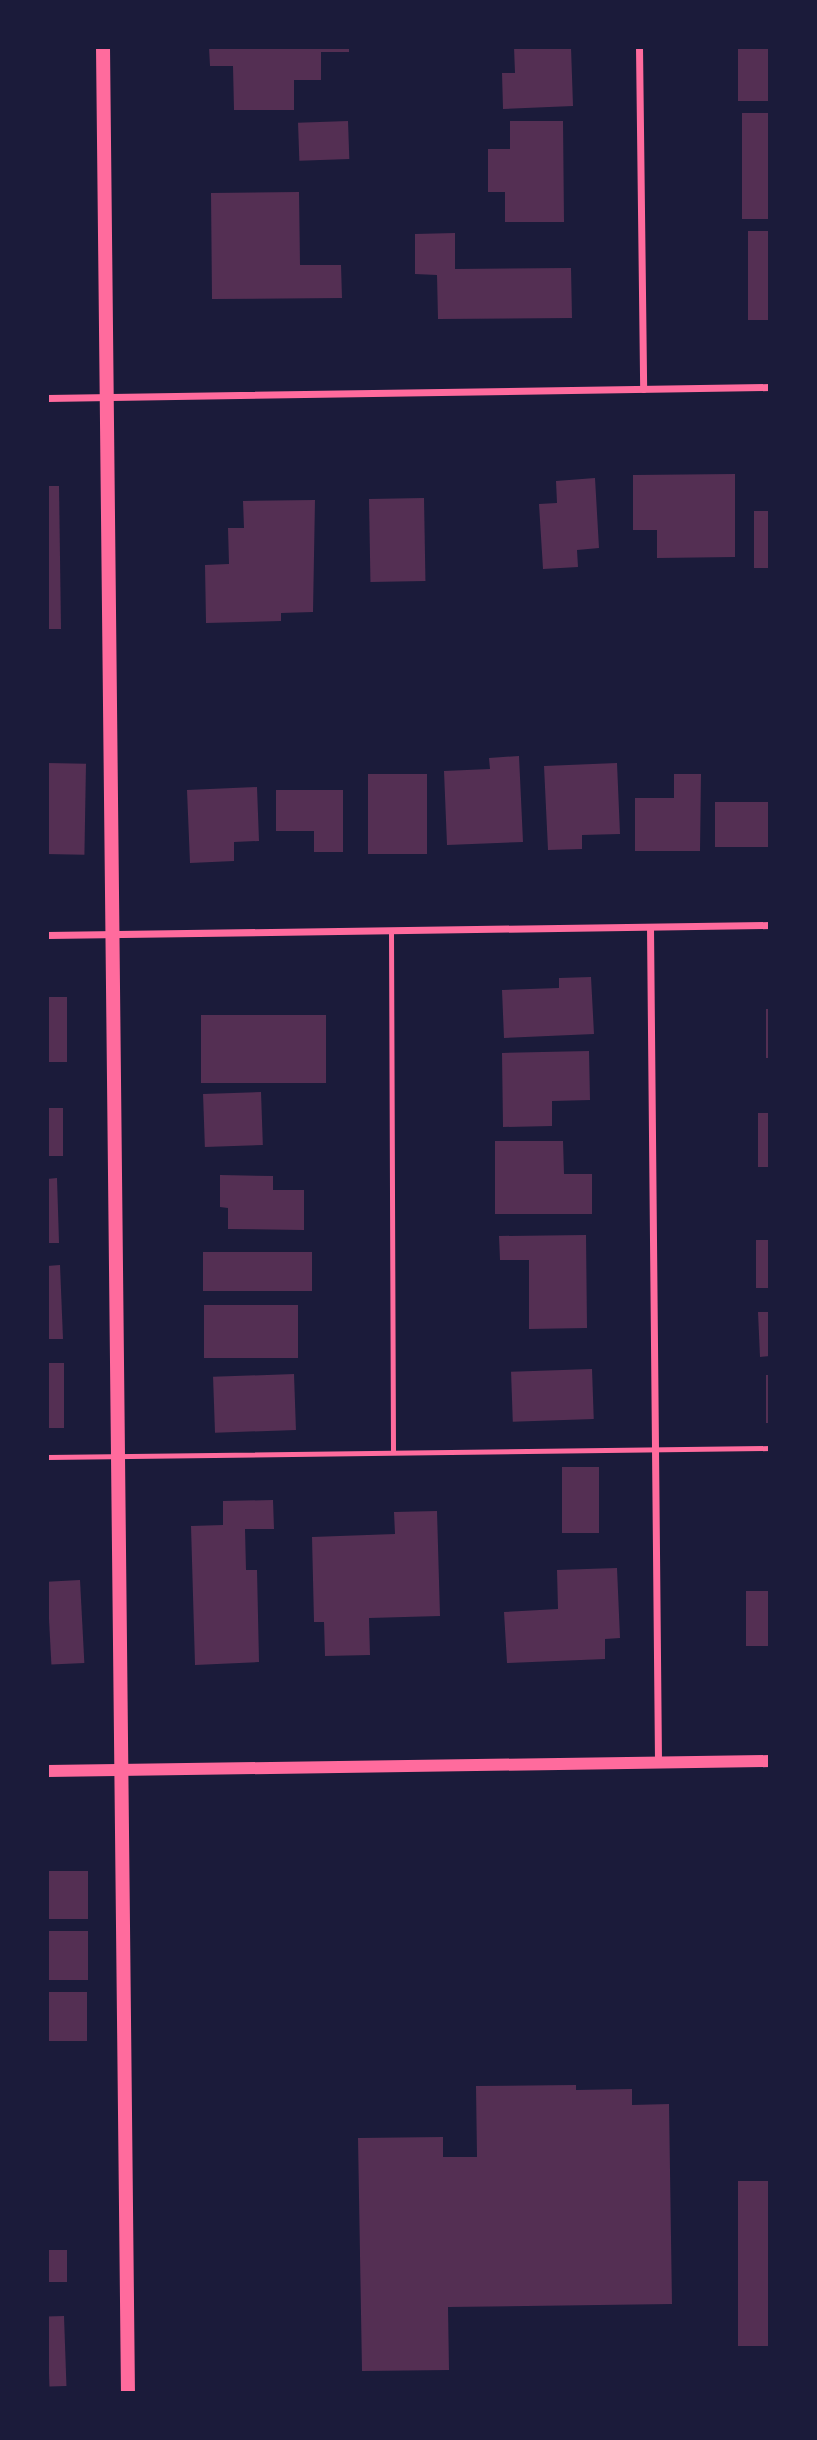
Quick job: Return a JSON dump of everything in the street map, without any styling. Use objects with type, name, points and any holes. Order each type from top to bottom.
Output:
[{"type":"main road","points":[[103,47],[128,2393]]},
{"type":"street","points":[[639,47],[643,389]]},
{"type":"street","points":[[47,398],[770,387]]},
{"type":"street","points":[[47,935],[770,925]]},
{"type":"street","points":[[650,927],[658,1763]]},
{"type":"street","points":[[47,1771],[770,1761]]},
{"type":"lane","points":[[391,931],[393,1452]]},
{"type":"lane","points":[[47,1457],[770,1448]]},
{"type":"building","points":[[209,47],[349,47],[349,52],[321,52],[321,80],[294,80],[294,110],[234,110],[233,66],[210,66]]},
{"type":"building","points":[[514,47],[571,47],[573,106],[503,109],[502,73],[515,73]]},
{"type":"building","points":[[738,47],[770,47],[770,101],[738,101]]},
{"type":"building","points":[[742,113],[770,113],[770,219],[742,219]]},
{"type":"building","points":[[348,121],[349,159],[299,161],[298,123]]},
{"type":"building","points":[[510,121],[563,121],[564,222],[505,222],[505,192],[488,192],[488,149],[510,149]]},
{"type":"building","points":[[299,192],[300,265],[341,265],[342,298],[212,299],[211,193]]},
{"type":"building","points":[[748,231],[770,231],[770,320],[748,320]]},
{"type":"building","points":[[455,233],[455,269],[571,268],[572,318],[438,319],[437,275],[415,274],[415,234]]},
{"type":"building","points":[[735,474],[735,557],[657,558],[657,530],[633,530],[633,475]]},
{"type":"building","points":[[595,478],[599,548],[577,550],[578,567],[543,569],[539,504],[557,503],[556,481]]},
{"type":"building","points":[[47,486],[59,486],[61,629],[47,629]]},
{"type":"building","points":[[424,498],[425,581],[370,582],[369,499]]},
{"type":"building","points":[[315,500],[313,612],[281,613],[281,621],[206,623],[205,565],[229,564],[228,528],[244,528],[243,501]]},
{"type":"building","points":[[754,511],[770,511],[770,568],[754,568]]},
{"type":"building","points":[[519,756],[523,842],[447,845],[444,771],[490,769],[489,758]]},
{"type":"building","points":[[47,763],[86,764],[84,855],[47,854]]},
{"type":"building","points":[[617,763],[620,834],[582,835],[582,849],[548,850],[544,766]]},
{"type":"building","points":[[368,774],[427,774],[427,854],[368,854]]},
{"type":"building","points":[[674,774],[701,774],[700,851],[635,851],[635,798],[674,798]]},
{"type":"building","points":[[257,787],[259,841],[234,842],[234,861],[190,863],[187,790]]},
{"type":"building","points":[[276,790],[343,790],[343,852],[314,852],[314,831],[276,831]]},
{"type":"building","points":[[715,802],[770,802],[770,847],[715,847]]},
{"type":"building","points":[[591,977],[594,1034],[504,1038],[502,990],[559,988],[559,978]]},
{"type":"building","points":[[47,997],[67,997],[67,1062],[47,1062]]},
{"type":"building","points":[[766,1009],[770,1009],[770,1058],[766,1058]]},
{"type":"building","points":[[201,1015],[326,1015],[326,1083],[201,1083]]},
{"type":"building","points":[[589,1051],[590,1100],[552,1101],[552,1126],[503,1127],[502,1053]]},
{"type":"building","points":[[261,1092],[263,1145],[205,1147],[203,1094]]},
{"type":"building","points":[[47,1108],[63,1108],[63,1156],[47,1156]]},
{"type":"building","points":[[758,1113],[770,1113],[770,1167],[758,1167]]},
{"type":"building","points":[[495,1141],[563,1141],[564,1174],[592,1174],[592,1214],[495,1214]]},
{"type":"building","points":[[220,1175],[273,1176],[273,1190],[304,1190],[304,1230],[228,1229],[228,1208],[220,1207]]},
{"type":"building","points":[[57,1178],[59,1243],[47,1243],[47,1179]]},
{"type":"building","points":[[586,1235],[587,1328],[529,1329],[529,1260],[500,1260],[499,1236]]},
{"type":"building","points":[[756,1240],[770,1240],[770,1288],[756,1288]]},
{"type":"building","points":[[203,1252],[312,1252],[312,1291],[203,1291]]},
{"type":"building","points":[[60,1265],[63,1339],[47,1339],[47,1266]]},
{"type":"building","points":[[204,1305],[298,1305],[298,1358],[204,1358]]},
{"type":"building","points":[[758,1312],[770,1312],[770,1356],[760,1357]]},
{"type":"building","points":[[47,1363],[64,1363],[64,1428],[47,1428]]},
{"type":"building","points":[[592,1369],[594,1419],[513,1422],[511,1372]]},
{"type":"building","points":[[294,1374],[296,1430],[215,1433],[213,1377]]},
{"type":"building","points":[[766,1375],[770,1375],[770,1423],[766,1423]]},
{"type":"building","points":[[562,1467],[599,1467],[599,1533],[562,1533]]},
{"type":"building","points":[[273,1500],[274,1529],[245,1529],[246,1570],[257,1570],[259,1662],[195,1665],[191,1526],[223,1525],[223,1501]]},
{"type":"building","points":[[437,1511],[440,1616],[369,1618],[370,1655],[325,1656],[324,1622],[314,1622],[312,1537],[395,1534],[394,1512]]},
{"type":"building","points":[[617,1568],[620,1638],[605,1639],[605,1659],[507,1663],[504,1612],[558,1609],[557,1570]]},
{"type":"building","points":[[80,1580],[84,1663],[51,1665],[47,1582]]},
{"type":"building","points":[[746,1591],[770,1591],[770,1646],[746,1646]]},
{"type":"building","points":[[47,1871],[88,1871],[88,1919],[47,1919]]},
{"type":"building","points":[[47,1931],[88,1931],[88,1980],[47,1980]]},
{"type":"building","points":[[47,1992],[87,1992],[87,2041],[47,2041]]},
{"type":"building","points":[[576,2085],[576,2090],[632,2089],[632,2105],[669,2104],[672,2304],[448,2307],[449,2370],[362,2371],[358,2138],[443,2137],[443,2157],[477,2157],[476,2086]]},
{"type":"building","points":[[738,2181],[770,2181],[770,2346],[738,2346]]},
{"type":"building","points":[[47,2250],[67,2250],[67,2282],[47,2282]]},
{"type":"building","points":[[64,2316],[66,2386],[49,2387],[47,2317]]}]
